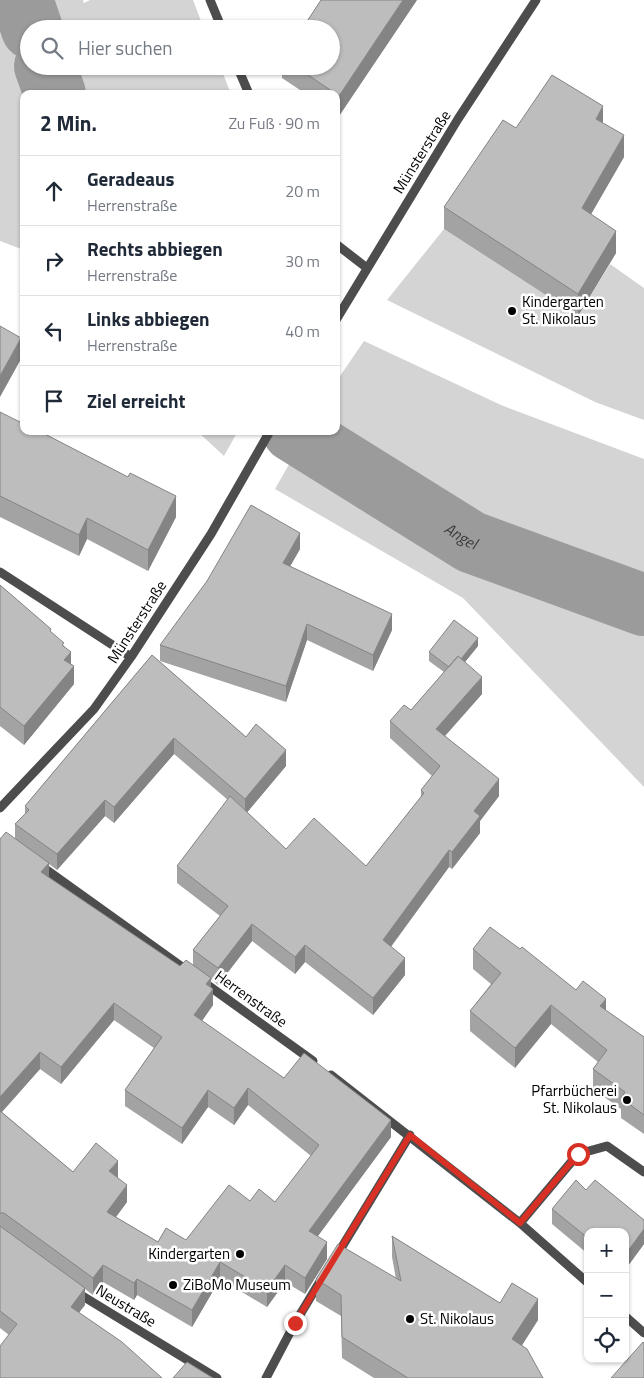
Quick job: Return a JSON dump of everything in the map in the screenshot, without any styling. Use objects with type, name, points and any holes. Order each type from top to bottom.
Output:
[{"type":"street","points":[[210,0],[218,20]]},
{"type":"street","name":"Münsterstraße","points":[[340,313],[458,119],[536,0]]},
{"type":"street","points":[[241,75],[247,90]]},
{"type":"street","points":[[340,247],[367,268]]},
{"type":"street","name":"Münsterstraße","points":[[0,808],[94,709],[131,657],[248,471],[268,435]]},
{"type":"street","points":[[0,572],[131,657]]},
{"type":"street","name":"Herrenstraße","points":[[31,859],[360,1096],[520,1223],[584,1279]]},
{"type":"street","points":[[266,1378],[295,1323],[410,1135]]},
{"type":"street","points":[[520,1223],[578,1154],[606,1146],[644,1172]]},
{"type":"street","name":"Neustraße","points":[[70,1287],[217,1378]]},
{"type":"street","points":[[627,1318],[644,1333]]},
{"type":"shaded area","points":[[0,0],[83,0],[84,3],[90,0],[193,0],[201,20],[20,20],[20,75],[224,75],[229,90],[20,90],[20,248],[0,241]]},
{"type":"shaded area","points":[[444,229],[578,316],[610,264],[644,288],[644,420],[595,402],[387,300]]},
{"type":"shaded area","points":[[364,341],[501,405],[644,459],[644,787],[463,598],[275,489],[306,435],[340,435],[340,376]]},
{"type":"shaded area","points":[[201,435],[236,435],[224,456]]},
{"type":"building","points":[[321,0],[403,0],[340,94],[340,90],[330,90],[308,75],[340,75],[340,20],[308,20]]},
{"type":"building","points":[[552,75],[603,106],[596,119],[624,135],[582,208],[616,231],[578,294],[444,207],[503,120],[516,128]]},
{"type":"building","points":[[0,326],[20,337],[20,340],[0,376]]},
{"type":"building","points":[[0,412],[20,422],[20,435],[47,435],[128,477],[130,473],[176,496],[148,550],[87,518],[79,535],[0,496]]},
{"type":"building","points":[[251,505],[300,533],[283,563],[392,614],[373,655],[307,624],[286,686],[160,645],[207,581]]},
{"type":"building","points":[[0,585],[51,629],[50,631],[64,643],[62,645],[71,652],[64,660],[74,666],[24,726],[0,707]]},
{"type":"building","points":[[454,620],[478,638],[461,659],[458,656],[449,667],[429,652]]},
{"type":"building","points":[[152,655],[246,737],[256,724],[286,750],[245,799],[174,738],[114,807],[105,800],[57,854],[15,824],[29,810],[25,806]]},
{"type":"building","points":[[458,656],[482,677],[436,729],[499,779],[474,811],[480,816],[452,852],[449,850],[383,940],[405,958],[373,998],[305,945],[295,957],[252,924],[218,968],[193,950],[228,906],[177,866],[230,796],[286,849],[314,818],[366,866],[424,793],[421,790],[440,766],[390,721],[404,705],[411,710]]},
{"type":"building","points":[[6,832],[49,863],[41,872],[180,966],[186,960],[211,978],[206,984],[213,989],[194,1015],[284,1078],[304,1053],[391,1120],[309,1231],[327,1242],[305,1278],[285,1265],[267,1290],[220,1262],[192,1310],[137,1279],[134,1283],[103,1265],[93,1278],[4,1213],[0,1213],[0,1111],[73,1172],[96,1143],[118,1161],[109,1171],[127,1185],[107,1212],[158,1242],[166,1228],[186,1240],[229,1185],[250,1201],[259,1189],[275,1202],[319,1145],[248,1088],[234,1108],[208,1090],[182,1128],[125,1090],[162,1037],[114,1003],[61,1067],[40,1052],[0,1097],[0,839]]},
{"type":"building","points":[[490,927],[520,949],[522,947],[576,990],[583,981],[606,999],[600,1006],[644,1037],[644,1115],[621,1098],[625,1092],[593,1069],[607,1050],[551,1005],[515,1048],[470,1011],[501,973],[473,949]]},
{"type":"building","points":[[576,1180],[586,1190],[595,1180],[644,1220],[644,1229],[629,1250],[629,1228],[584,1228],[584,1235],[552,1209]]},
{"type":"building","points":[[0,1226],[85,1288],[71,1307],[122,1342],[162,1378],[0,1378],[0,1346],[17,1324],[0,1311]]},
{"type":"building","name":"St. Nikolaus","points":[[392,1236],[500,1303],[512,1283],[538,1299],[512,1339],[527,1349],[543,1378],[408,1378],[342,1337],[341,1295],[316,1279],[338,1244],[401,1281]]},
{"type":"building","points":[[643,1342],[644,1378],[611,1378],[624,1363],[629,1363],[629,1358]]},
{"type":"building","points":[[187,1362],[213,1378],[173,1378]]},
{"type":"waterway","name":"Angel","points":[[22,0],[29,20]]},
{"type":"waterway","name":"Angel","points":[[48,75],[54,90]]},
{"type":"waterway","name":"Angel","points":[[299,435],[471,542],[644,605]]},
{"type":"place","name":"Kindergarten St. Nikolaus","points":[[512,311]]},
{"type":"place","name":"Pfarrbücherei St. Nikolaus","points":[[627,1100]]},
{"type":"place","name":"Kindergarten","points":[[240,1254]]},
{"type":"place","name":"ZiBoMo Museum","points":[[173,1285]]},
{"type":"place","name":"St. Nikolaus","points":[[410,1319]]},
{"type":"route","points":[[295,1323],[410,1135],[520,1223],[578,1154]]}]
